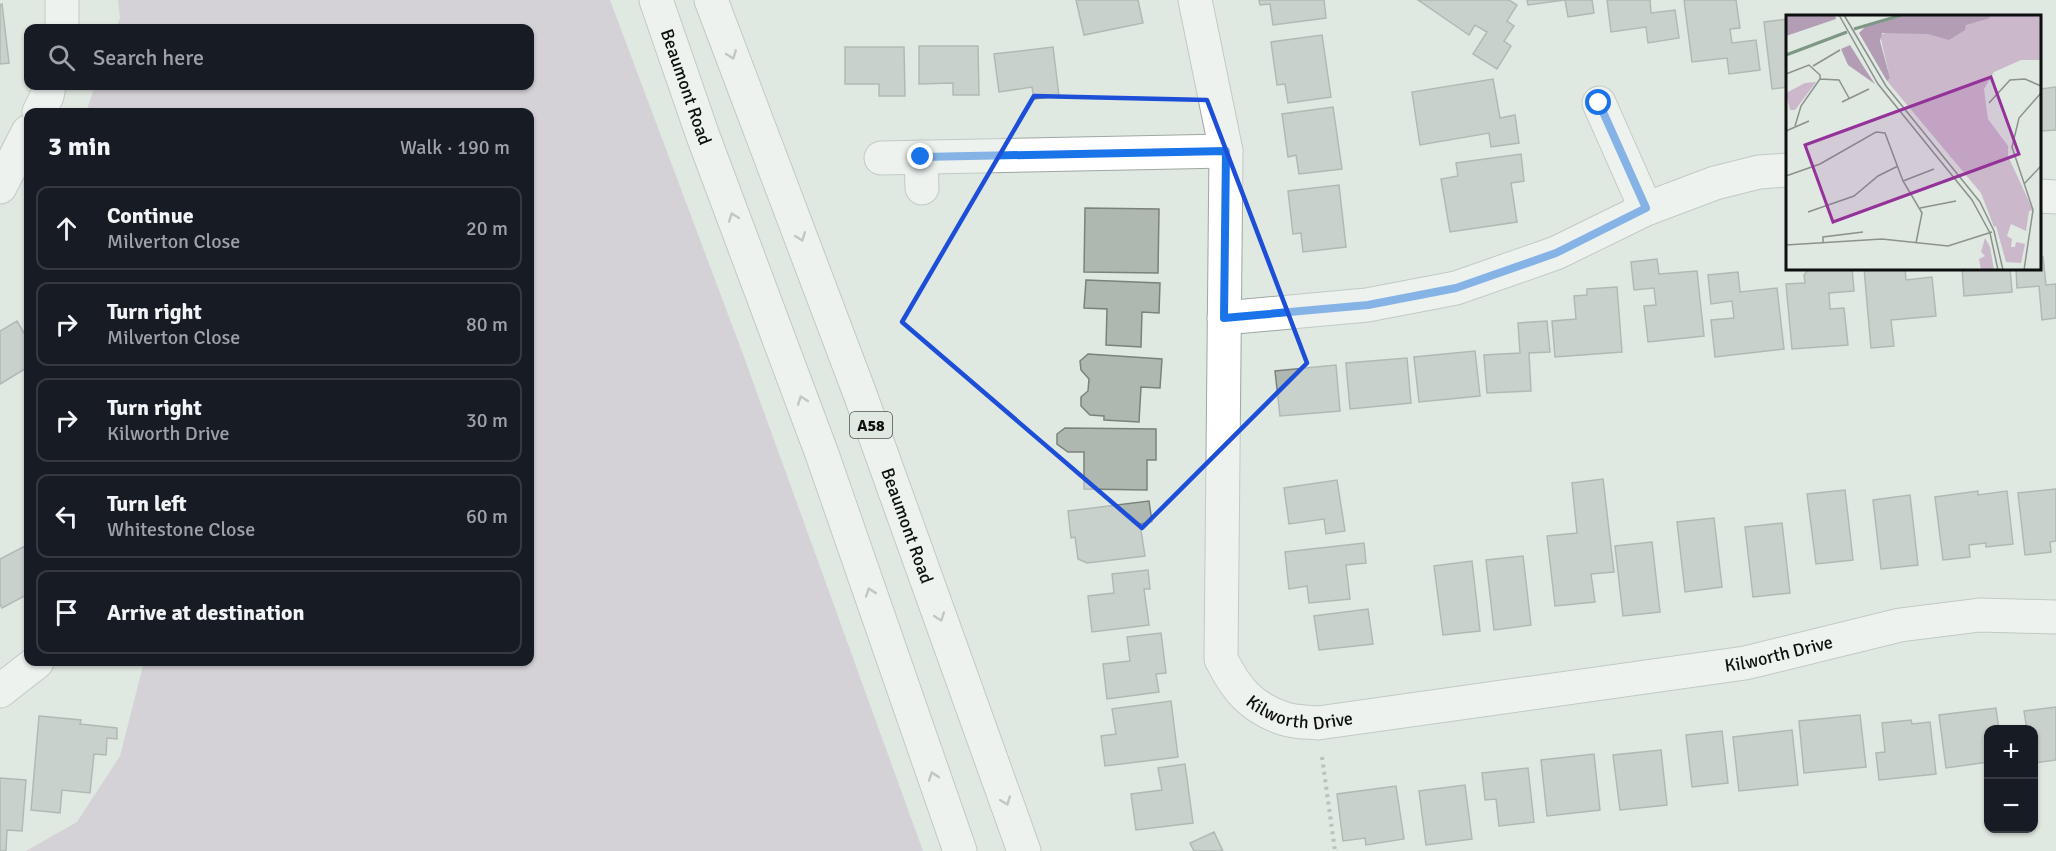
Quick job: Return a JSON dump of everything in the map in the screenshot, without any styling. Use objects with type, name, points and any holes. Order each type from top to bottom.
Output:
[{"type":"main road","points":[[62,0],[62,24]]},
{"type":"main road","name":"Beaumont Road","points":[[656,0],[707,147],[822,454],[960,851]]},
{"type":"main road","name":"Beaumont Road","points":[[711,0],[860,394],[1024,851]]},
{"type":"main road","name":"Kilworth Drive","points":[[1195,0],[1226,151],[1221,659],[1233,684],[1256,705],[1286,720],[1318,723],[1745,663],[1900,625],[1980,615],[2056,617]]},
{"type":"main road","points":[[41,108],[48,90]]},
{"type":"main road","points":[[1599,103],[1646,208]]},
{"type":"main road","points":[[0,187],[24,140]]},
{"type":"main road","points":[[881,158],[922,172],[1226,151]]},
{"type":"main road","points":[[1224,318],[1368,305],[1456,288],[1556,253],[1646,208],[1715,183],[1759,172],[1786,170]]},
{"type":"main road","points":[[2041,196],[2056,197]]},
{"type":"main road","points":[[0,691],[32,666]]},
{"type":"path","points":[[1318,723],[1335,851]]},
{"type":"highlighted area","points":[[1034,96],[1207,100],[1307,363],[1142,528],[902,322]]},
{"type":"shaded area","points":[[118,0],[610,0],[744,357],[923,851],[26,851],[77,822],[120,756],[143,666],[534,666],[534,108],[87,108],[94,90],[534,90],[534,24],[118,24],[120,18]]},
{"type":"building","points":[[1076,0],[1138,0],[1143,23],[1084,35]]},
{"type":"building","points":[[1259,0],[1324,0],[1326,18],[1273,25],[1270,4],[1260,5]]},
{"type":"building","points":[[1418,0],[1509,0],[1517,5],[1507,21],[1514,26],[1504,41],[1511,46],[1497,69],[1473,54],[1487,32],[1475,25],[1469,35]]},
{"type":"building","points":[[1527,0],[1565,0],[1528,5]]},
{"type":"building","points":[[1565,0],[1592,0],[1594,13],[1568,17]]},
{"type":"building","points":[[1607,0],[1650,0],[1651,13],[1675,10],[1679,38],[1648,43],[1646,27],[1611,32]]},
{"type":"building","points":[[1684,0],[1736,0],[1740,28],[1730,29],[1732,43],[1756,40],[1760,70],[1729,74],[1727,58],[1692,62]]},
{"type":"building","points":[[2,4],[9,63],[0,64],[0,5]]},
{"type":"building","points":[[1786,19],[1786,87],[1772,89],[1764,22]]},
{"type":"building","points":[[1322,35],[1331,97],[1288,103],[1285,84],[1277,85],[1271,42]]},
{"type":"building","points":[[919,46],[978,46],[979,95],[953,95],[953,83],[919,84]]},
{"type":"building","points":[[845,47],[904,47],[905,96],[879,96],[879,84],[845,84]]},
{"type":"building","points":[[1053,47],[1059,96],[1034,99],[1032,87],[999,92],[994,54]]},
{"type":"building","points":[[1493,79],[1500,118],[1515,115],[1519,143],[1491,147],[1489,133],[1420,145],[1412,92]]},
{"type":"building","points":[[2056,87],[2056,130],[2041,131],[2041,89]]},
{"type":"building","points":[[1333,107],[1342,169],[1299,174],[1296,155],[1288,157],[1282,114]]},
{"type":"building","points":[[1521,154],[1524,181],[1511,183],[1517,222],[1450,232],[1441,179],[1458,176],[1456,163]]},
{"type":"building","points":[[1339,185],[1346,247],[1303,252],[1301,233],[1293,234],[1288,191]]},
{"type":"building","points":[[1085,208],[1159,209],[1158,273],[1084,272]]},
{"type":"building","points":[[2041,257],[2043,257],[2046,285],[2056,284],[2056,318],[2042,320],[2039,286],[2017,288],[2016,270],[2041,270]]},
{"type":"building","points":[[1657,259],[1659,274],[1697,271],[1704,336],[1648,342],[1644,306],[1656,305],[1654,288],[1634,290],[1631,262]]},
{"type":"building","points":[[1808,270],[1852,270],[1854,291],[1829,293],[1830,309],[1844,308],[1848,345],[1792,349],[1786,284],[1805,283],[1804,275]]},
{"type":"building","points":[[1864,270],[1905,270],[1906,280],[1932,277],[1936,316],[1891,320],[1894,346],[1871,348]]},
{"type":"building","points":[[1962,270],[2010,270],[2012,292],[1964,296]]},
{"type":"building","points":[[1738,272],[1740,292],[1777,288],[1784,349],[1715,357],[1711,320],[1734,318],[1732,301],[1711,304],[1708,275]]},
{"type":"building","points":[[1086,280],[1160,283],[1159,313],[1142,312],[1141,347],[1106,345],[1107,309],[1084,308]]},
{"type":"building","points":[[1617,287],[1622,352],[1555,357],[1552,321],[1576,319],[1574,296],[1587,295],[1587,289]]},
{"type":"building","points":[[17,321],[24,333],[24,369],[0,384],[0,331]]},
{"type":"building","points":[[1547,321],[1550,352],[1529,353],[1531,391],[1487,393],[1484,355],[1520,353],[1518,323]]},
{"type":"building","points":[[1475,351],[1480,396],[1419,402],[1414,357]]},
{"type":"building","points":[[1088,354],[1162,359],[1160,388],[1141,387],[1139,422],[1104,420],[1104,416],[1090,415],[1081,406],[1081,397],[1088,391],[1089,379],[1081,370],[1080,361]]},
{"type":"building","points":[[1407,358],[1411,403],[1350,409],[1346,363]]},
{"type":"building","points":[[1336,365],[1340,411],[1280,416],[1275,371]]},
{"type":"building","points":[[1065,428],[1156,429],[1156,460],[1147,460],[1147,490],[1084,489],[1084,452],[1068,452],[1057,444],[1057,434]]},
{"type":"building","points":[[1603,479],[1614,572],[1591,574],[1595,602],[1555,606],[1547,536],[1577,533],[1572,483]]},
{"type":"building","points":[[1337,480],[1345,531],[1326,534],[1324,519],[1289,524],[1284,488]]},
{"type":"building","points":[[2056,489],[2056,541],[2050,542],[2051,552],[2025,555],[2018,493]]},
{"type":"building","points":[[1845,490],[1853,560],[1816,564],[1807,494]]},
{"type":"building","points":[[1978,491],[1978,495],[2007,491],[2013,544],[1986,547],[1986,543],[1969,545],[1970,557],[1943,560],[1935,497]]},
{"type":"building","points":[[1910,495],[1918,565],[1881,569],[1873,500]]},
{"type":"building","points":[[1149,501],[1152,522],[1140,524],[1145,556],[1087,563],[1078,559],[1075,537],[1071,538],[1068,511]]},
{"type":"building","points":[[1714,518],[1722,587],[1685,592],[1677,522]]},
{"type":"building","points":[[1782,523],[1790,593],[1753,597],[1745,527]]},
{"type":"building","points":[[1652,542],[1660,612],[1623,616],[1615,546]]},
{"type":"building","points":[[1364,543],[1366,563],[1346,565],[1350,599],[1309,603],[1307,586],[1289,589],[1285,552]]},
{"type":"building","points":[[24,547],[24,596],[2,608],[0,604],[0,559]]},
{"type":"building","points":[[1523,556],[1531,625],[1494,630],[1486,560]]},
{"type":"building","points":[[1472,561],[1480,631],[1443,635],[1434,566]]},
{"type":"building","points":[[1148,570],[1150,589],[1144,589],[1149,625],[1092,632],[1088,596],[1114,593],[1112,574]]},
{"type":"building","points":[[1368,609],[1373,644],[1319,650],[1314,616]]},
{"type":"building","points":[[1161,633],[1166,673],[1156,674],[1159,692],[1107,699],[1103,664],[1130,661],[1127,637]]},
{"type":"building","points":[[1171,701],[1178,757],[1105,766],[1101,736],[1116,734],[1112,709]]},
{"type":"building","points":[[2056,707],[2056,760],[2038,762],[2038,725],[2026,725],[2024,711]]},
{"type":"building","points":[[1996,708],[1998,725],[1984,725],[1984,763],[1946,768],[1939,715]]},
{"type":"building","points":[[1860,715],[1866,767],[1804,773],[1799,721]]},
{"type":"building","points":[[39,716],[81,720],[80,724],[117,728],[117,739],[107,738],[106,755],[94,754],[90,793],[62,790],[60,813],[31,810]]},
{"type":"building","points":[[1911,720],[1912,724],[1930,722],[1936,774],[1879,780],[1876,753],[1885,752],[1882,723]]},
{"type":"building","points":[[1792,730],[1798,785],[1739,791],[1733,737]]},
{"type":"building","points":[[1722,731],[1728,783],[1692,787],[1686,735]]},
{"type":"building","points":[[1661,750],[1667,805],[1620,810],[1613,755]]},
{"type":"building","points":[[1594,754],[1600,810],[1547,816],[1541,760]]},
{"type":"building","points":[[1185,764],[1193,823],[1136,830],[1131,794],[1162,790],[1158,768]]},
{"type":"building","points":[[1528,768],[1534,822],[1499,826],[1496,799],[1485,800],[1482,773]]},
{"type":"building","points":[[0,778],[26,780],[22,831],[7,830],[6,851],[0,851]]},
{"type":"building","points":[[1465,785],[1472,839],[1426,845],[1419,791]]},
{"type":"building","points":[[1396,786],[1404,839],[1366,845],[1365,838],[1343,841],[1337,794]]},
{"type":"building","points":[[1214,832],[1223,851],[1194,851],[1190,843]]},
{"type":"route","points":[[921,157],[1226,151],[1224,318],[1368,305],[1456,288],[1556,253],[1646,208],[1599,103]]}]
